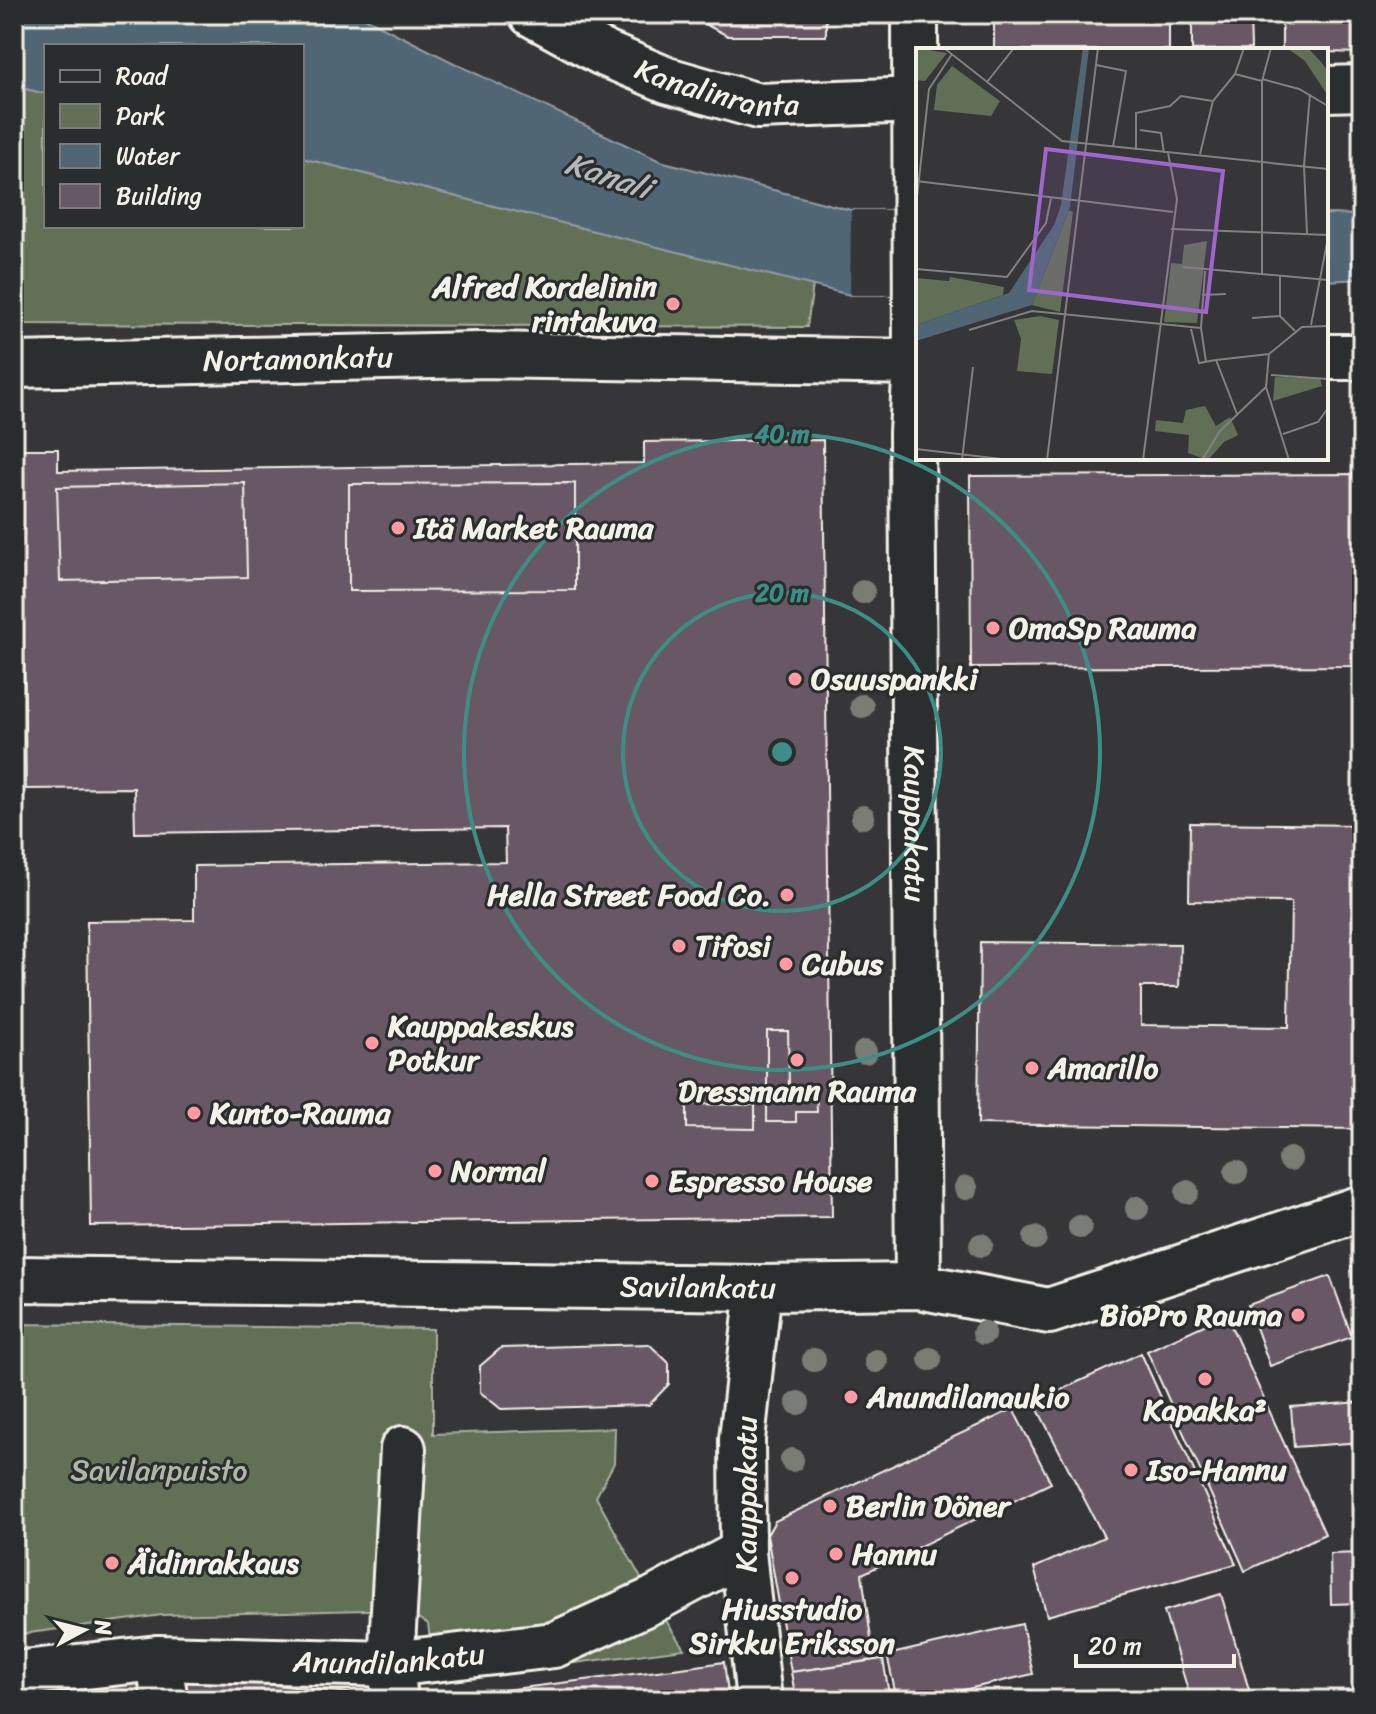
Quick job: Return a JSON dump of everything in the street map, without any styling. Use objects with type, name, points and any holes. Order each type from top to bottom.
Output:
[{"type":"street","name":"Kanalinranta","points":[[532,14],[603,53],[667,80],[758,106],[916,100]]},
{"type":"street","name":"Kauppakatu","points":[[915,14],[916,328]]},
{"type":"street","points":[[1328,89],[1362,88]]},
{"type":"street","name":"Nortamonkatu","points":[[14,365],[479,355],[916,362]]},
{"type":"street","points":[[1328,357],[1362,357]]},
{"type":"street","name":"Kauppakatu","points":[[916,376],[912,433],[918,1286]]},
{"type":"street","name":"Savilankatu","points":[[14,1279],[759,1288],[918,1286],[1049,1311],[1362,1208]]},
{"type":"street","name":"Kauppakatu","points":[[759,1288],[742,1439],[743,1552],[759,1700]]},
{"type":"street","points":[[393,1682],[403,1449]]},
{"type":"street","name":"Anundilankatu","points":[[14,1674],[158,1658],[393,1682],[554,1645],[653,1600],[743,1552]]},
{"type":"street","points":[[158,1658],[165,1700]]},
{"type":"green space","points":[[14,86],[44,94],[44,228],[304,228],[304,158],[813,285],[807,327],[14,324]]},
{"type":"green space","name":"Savilanpuisto","points":[[14,1324],[433,1329],[433,1434],[615,1428],[614,1463],[596,1497],[684,1649],[435,1681],[428,1624],[409,1609],[162,1615],[14,1635]]},
{"type":"water","name":"Kanali","points":[[14,14],[357,14],[660,161],[851,210],[916,210],[916,295],[850,295],[304,158],[304,44],[44,44],[44,94],[14,86]]},
{"type":"water","points":[[1328,214],[1362,215],[1362,279],[1328,281]]},
{"type":"pier","points":[[851,210],[916,210],[916,295],[850,295]]},
{"type":"pier","points":[[1359,215],[1362,215],[1362,279],[1358,280]]},
{"type":"building","points":[[685,14],[826,14],[826,36],[728,36]]},
{"type":"building","points":[[994,14],[1250,14],[1251,48],[1192,48],[1192,18],[1169,18],[1169,48],[994,48]]},
{"type":"building","points":[[1282,14],[1362,14],[1362,53],[1328,52],[1328,48],[1282,48]]},
{"type":"building","points":[[823,440],[832,1217],[91,1226],[87,921],[194,920],[194,866],[506,862],[505,828],[135,833],[134,788],[26,789],[23,597],[14,597],[14,449],[58,449],[58,471],[644,463],[644,442]]},
{"type":"building","points":[[1362,474],[1362,666],[971,668],[970,476]]},
{"type":"building","points":[[245,483],[247,577],[60,581],[57,487]]},
{"type":"building","points":[[575,483],[575,590],[349,591],[349,484]]},
{"type":"building","points":[[1190,823],[1362,825],[1362,1129],[978,1124],[980,942],[1180,944],[1179,987],[1141,987],[1141,1025],[1289,1027],[1291,902],[1189,901]]},
{"type":"building","points":[[767,1031],[788,1031],[789,1087],[816,1087],[817,1112],[796,1112],[796,1122],[767,1122]]},
{"type":"building","points":[[687,1104],[755,1105],[755,1129],[687,1128]]},
{"type":"building","points":[[1362,1266],[1362,1312],[1355,1313],[1351,1267]]},
{"type":"building","points":[[1330,1276],[1352,1337],[1270,1366],[1248,1305]]},
{"type":"building","points":[[1226,1315],[1325,1534],[1245,1571],[1147,1351]]},
{"type":"building","points":[[649,1344],[669,1363],[669,1384],[649,1405],[501,1409],[480,1392],[480,1366],[501,1348]]},
{"type":"building","name":"Iso-Hannu","points":[[1141,1353],[1236,1564],[1047,1616],[1034,1568],[1104,1537],[1034,1402]]},
{"type":"building","points":[[1362,1402],[1362,1442],[1294,1447],[1291,1407]]},
{"type":"building","name":"Hannu","points":[[1013,1409],[1051,1483],[862,1574],[874,1660],[791,1672],[767,1535],[775,1521]]},
{"type":"building","points":[[1362,1553],[1362,1603],[1331,1604],[1330,1554]]},
{"type":"building","points":[[1221,1594],[1252,1700],[1191,1700],[1164,1611]]},
{"type":"building","points":[[1022,1624],[1033,1674],[920,1700],[897,1700],[887,1655]]},
{"type":"building","points":[[883,1659],[890,1700],[796,1700],[791,1672]]},
{"type":"building","points":[[724,1662],[729,1700],[426,1700],[697,1666]]},
{"type":"building","points":[[181,1675],[368,1695],[372,1700],[185,1700]]},
{"type":"building","points":[[145,1681],[147,1700],[14,1700],[14,1698]]},
{"type":"place","name":"Alfred Kordelinin rintakuva","points":[[673,304]]},
{"type":"place","name":"Itä Market Rauma","points":[[398,528]]},
{"type":"place","name":"OmaSp Rauma","points":[[993,628]]},
{"type":"place","name":"Osuuspankki","points":[[795,679]]},
{"type":"place","name":"Hella Street Food Co.","points":[[787,895]]},
{"type":"place","name":"Tifosi","points":[[679,946]]},
{"type":"place","name":"Cubus","points":[[786,964]]},
{"type":"place","name":"Kauppakeskus Potkur","points":[[372,1043]]},
{"type":"place","name":"Dressmann Rauma","points":[[797,1060]]},
{"type":"place","name":"Amarillo","points":[[1032,1068]]},
{"type":"place","name":"Kunto-Rauma","points":[[194,1113]]},
{"type":"place","name":"Normal","points":[[435,1171]]},
{"type":"place","name":"Espresso House","points":[[652,1181]]},
{"type":"place","name":"BioPro Rauma","points":[[1298,1315]]},
{"type":"place","name":"Kapakka²","points":[[1205,1379]]},
{"type":"place","name":"Anundilanaukio","points":[[851,1397]]},
{"type":"place","name":"Iso-Hannu","points":[[1131,1470]]},
{"type":"place","name":"Berlin Döner","points":[[830,1506]]},
{"type":"place","name":"Hannu","points":[[836,1554]]},
{"type":"place","name":"Äidinrakkaus","points":[[112,1563]]},
{"type":"place","name":"Hiusstudio Sirkku Eriksson","points":[[792,1578]]}]
